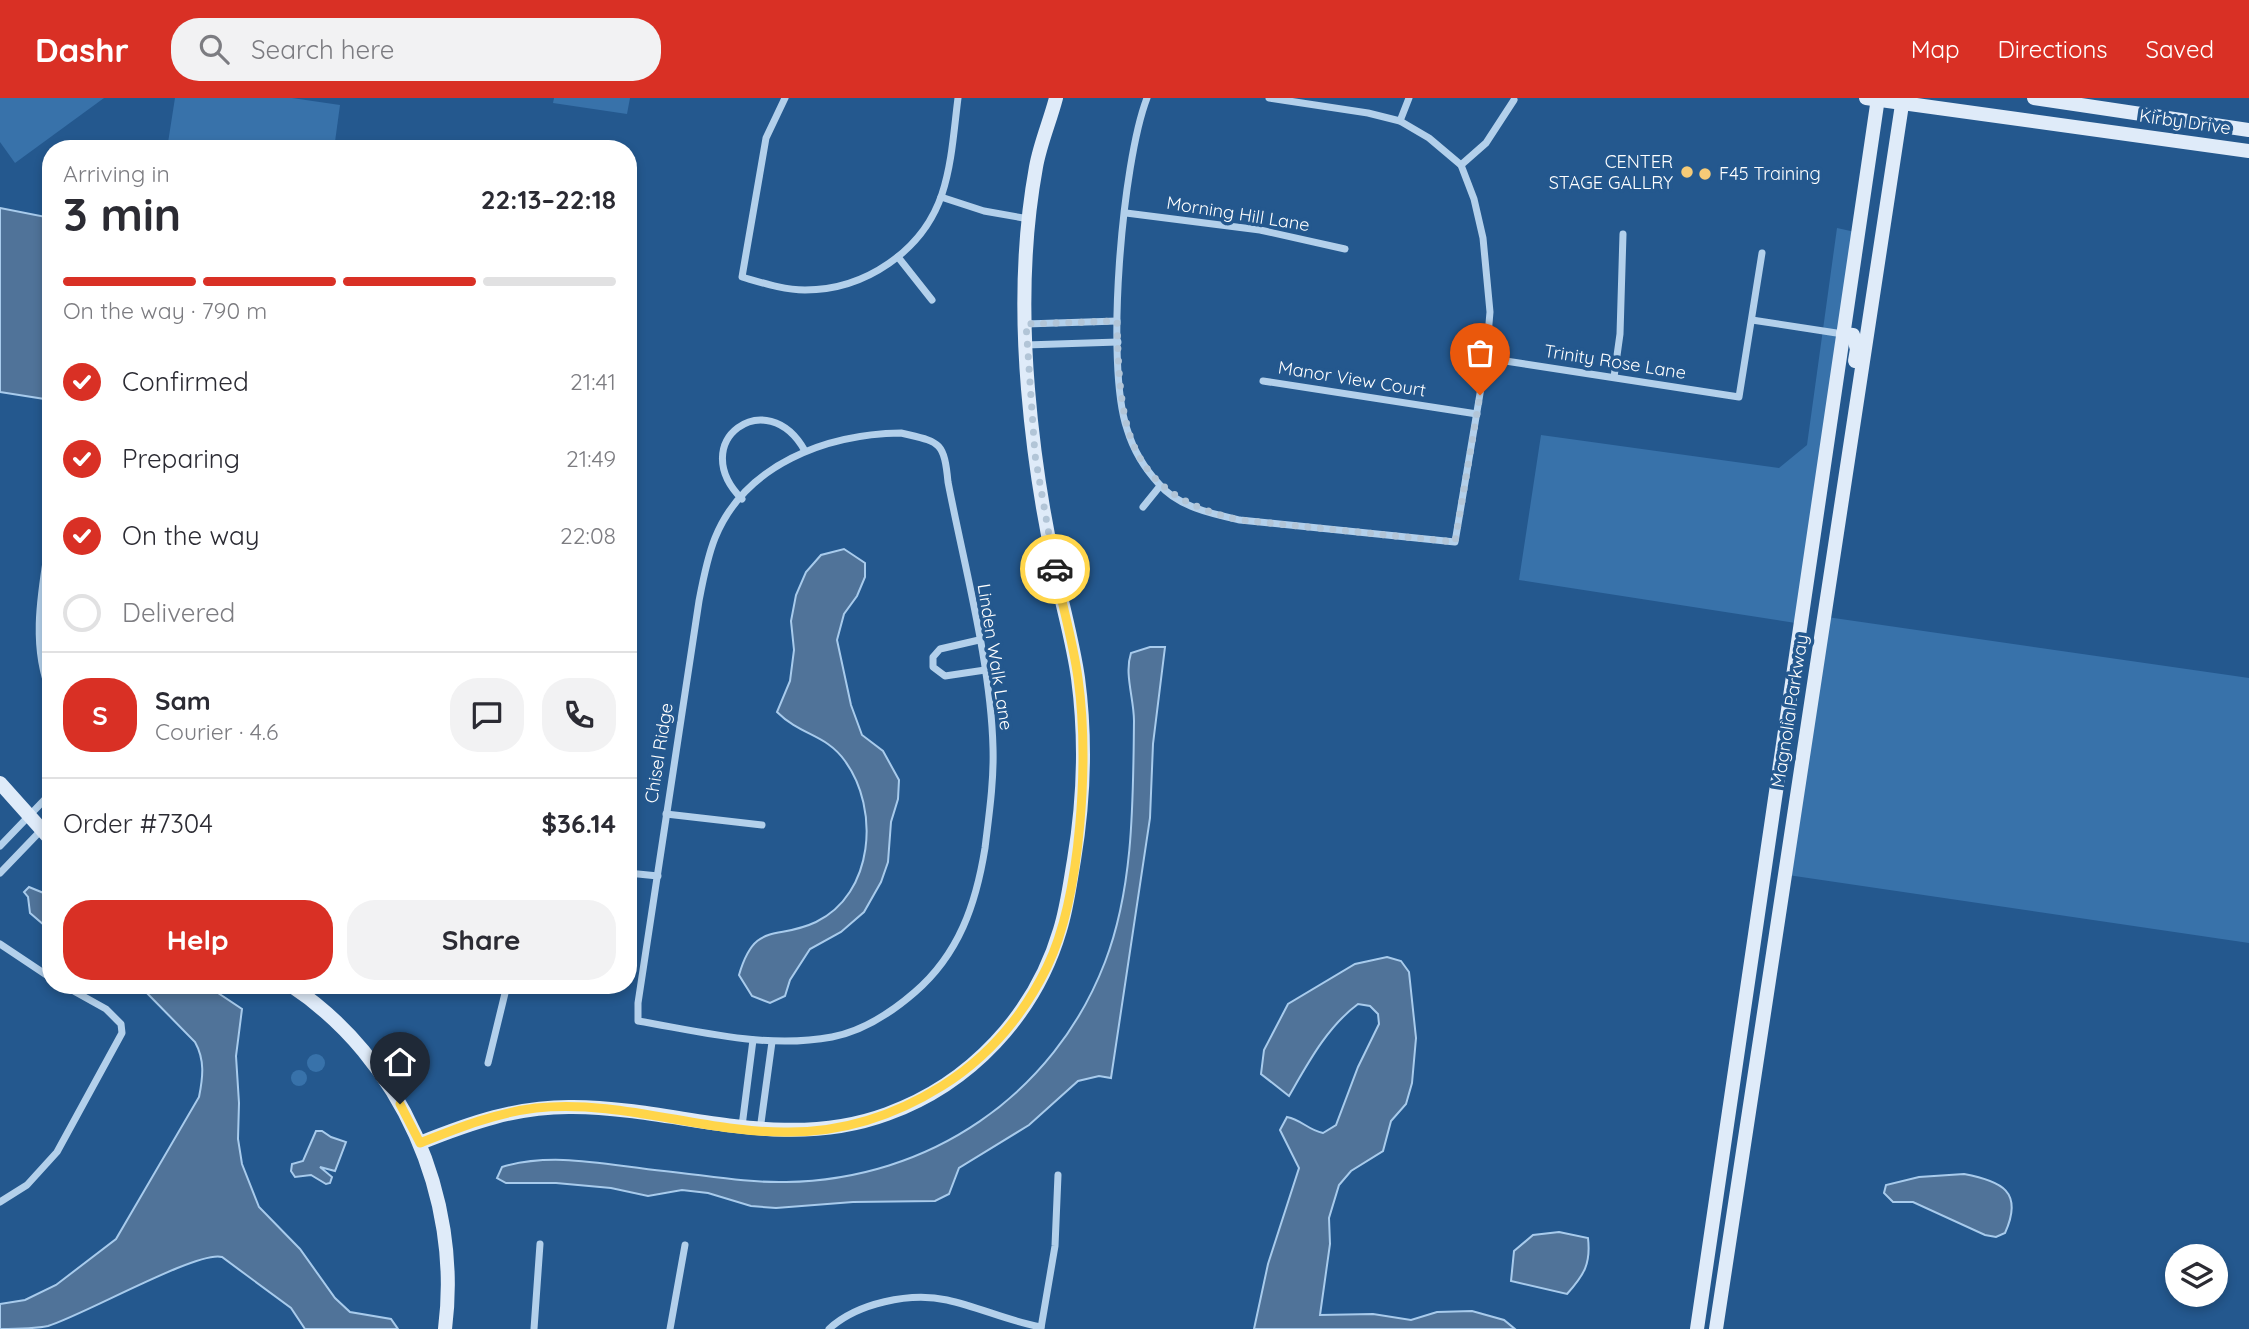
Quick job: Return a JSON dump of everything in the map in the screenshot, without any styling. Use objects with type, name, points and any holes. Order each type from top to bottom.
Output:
[{"type":"main road","points":[[420,1143],[489,1117],[553,1107],[621,1111],[760,1131],[812,1131],[862,1123],[918,1101],[962,1073],[994,1045],[1021,1012],[1047,966],[1061,928],[1079,828],[1083,734],[1078,677],[1035,455],[1026,345],[1030,219],[1037,164],[1056,98]]},
{"type":"main road","name":"Kirby Drive","points":[[2034,98],[2249,130]]},
{"type":"main road","name":"Kirby Drive","points":[[1873,99],[1903,101],[2249,151]]},
{"type":"main road","name":"Magnolia Parkway","points":[[1697,1329],[1843,334],[1873,99]]},
{"type":"main road","name":"Magnolia Parkway","points":[[1716,1329],[1903,101]]},
{"type":"main road","points":[[2218,147],[2221,126]]},
{"type":"main road","points":[[1843,334],[1853,335],[1857,349],[1840,452],[1846,465]]},
{"type":"main road","points":[[0,783],[28,817],[42,826]]},
{"type":"main road","points":[[1765,879],[1773,882],[1774,888],[1763,957],[1767,990]]},
{"type":"main road","points":[[302,994],[326,1011],[366,1052],[384,1077],[420,1143],[444,1238],[445,1329]]},
{"type":"street","points":[[785,98],[772,122],[764,147],[742,277],[789,288],[826,288],[860,279],[898,257],[921,233],[941,197],[958,98]]},
{"type":"street","points":[[1147,98],[1133,151],[1117,321],[1121,402],[1127,429],[1139,457],[1160,486],[1185,503],[1209,513],[1240,520],[1455,542],[1486,358],[1490,312],[1488,272],[1474,199],[1461,165],[1429,138],[1400,121],[1368,113],[1269,98]]},
{"type":"street","points":[[1400,121],[1409,98]]},
{"type":"street","points":[[1461,165],[1486,143],[1514,100]]},
{"type":"street","points":[[941,197],[984,211],[1030,219]]},
{"type":"street","name":"Morning Hill Lane","points":[[1126,214],[1260,230],[1345,249]]},
{"type":"street","points":[[1614,377],[1620,334],[1623,234]]},
{"type":"street","points":[[1762,253],[1752,320],[1843,334]]},
{"type":"street","points":[[898,257],[932,300]]},
{"type":"street","name":"Trinity Rose Lane","points":[[1486,358],[1739,397],[1752,320]]},
{"type":"street","points":[[1026,324],[1117,321]]},
{"type":"street","points":[[1026,345],[1118,342]]},
{"type":"street","name":"Manor View Court","points":[[1263,381],[1477,414]]},
{"type":"street","points":[[741,499],[727,485],[720,462],[723,445],[742,424],[774,421],[786,426],[805,451]]},
{"type":"street","name":"Chisel Ridge","points":[[638,1021],[666,814],[706,567],[716,536],[753,485],[783,462],[805,451],[836,439],[868,434],[901,433],[933,441]]},
{"type":"street","name":"Linden Walk Lane","points":[[638,1021],[772,1042],[835,1037],[884,1016],[931,979],[958,940],[968,920],[980,878],[992,793],[992,725],[985,670],[947,482],[945,454],[933,441]]},
{"type":"street","points":[[1143,507],[1160,486]]},
{"type":"street","points":[[42,600],[39,624],[42,666]]},
{"type":"street","points":[[979,640],[940,649],[933,657],[933,667],[945,676],[985,670]]},
{"type":"street","points":[[0,846],[42,802]]},
{"type":"street","points":[[666,814],[762,825]]},
{"type":"street","points":[[0,873],[42,835]]},
{"type":"street","points":[[637,874],[658,876]]},
{"type":"street","points":[[0,944],[42,972]]},
{"type":"street","points":[[0,1202],[27,1185],[57,1152],[122,1033],[121,1024],[106,1009],[79,994]]},
{"type":"street","points":[[488,1063],[505,994]]},
{"type":"street","points":[[742,1129],[752,1040]]},
{"type":"street","points":[[760,1131],[772,1042]]},
{"type":"street","points":[[829,1329],[836,1322],[882,1303],[933,1298],[1041,1328],[1055,1246],[1058,1175]]},
{"type":"street","points":[[534,1329],[540,1244]]},
{"type":"street","points":[[670,1329],[685,1245]]},
{"type":"shaded area","points":[[0,98],[104,98],[46,140],[42,140],[42,143],[15,163],[0,142]]},
{"type":"shaded area","points":[[175,98],[292,98],[340,105],[335,140],[168,140]]},
{"type":"shaded area","points":[[554,98],[630,98],[627,114],[553,103]]},
{"type":"shaded area","points":[[0,208],[42,216],[42,399],[0,392]]},
{"type":"shaded area","points":[[1837,228],[1855,232],[1802,624],[1519,580],[1541,435],[1779,468],[1807,445]]},
{"type":"shaded area","points":[[844,549],[865,563],[865,577],[857,596],[844,614],[837,640],[851,705],[862,735],[883,751],[899,780],[898,799],[891,822],[888,862],[881,882],[864,912],[841,932],[810,949],[790,980],[785,996],[770,1003],[752,996],[739,975],[752,946],[768,935],[816,922],[835,909],[850,892],[860,871],[865,849],[863,802],[845,761],[830,745],[795,726],[777,712],[790,681],[794,650],[791,621],[796,595],[806,572],[821,555]]},
{"type":"shaded area","points":[[1820,616],[2249,678],[2249,943],[1781,874]]},
{"type":"shaded area","points":[[1150,647],[1165,647],[1153,744],[1150,818],[1111,1078],[1099,1076],[1078,1081],[1029,1125],[959,1168],[949,1194],[935,1201],[853,1202],[776,1208],[751,1206],[708,1193],[682,1190],[648,1196],[611,1188],[556,1183],[506,1183],[497,1178],[502,1167],[542,1160],[603,1163],[756,1181],[786,1182],[839,1177],[889,1165],[936,1147],[980,1121],[1019,1090],[1054,1052],[1083,1010],[1115,933],[1127,873],[1132,812],[1134,712],[1129,661],[1131,653]]},
{"type":"shaded area","points":[[29,887],[42,892],[42,923],[30,913],[28,897],[24,892]]},
{"type":"shaded area","points":[[1387,957],[1401,961],[1409,972],[1416,1038],[1412,1083],[1406,1104],[1391,1121],[1383,1151],[1351,1171],[1339,1185],[1329,1218],[1330,1244],[1320,1315],[1373,1314],[1411,1320],[1437,1312],[1472,1311],[1504,1320],[1515,1329],[1254,1329],[1268,1264],[1299,1168],[1280,1130],[1287,1117],[1323,1133],[1336,1125],[1358,1067],[1379,1024],[1378,1014],[1370,1006],[1358,1004],[1347,1013],[1319,1046],[1289,1096],[1261,1074],[1264,1050],[1288,1004],[1355,964]]},
{"type":"shaded area","points":[[148,994],[220,994],[242,1009],[236,1056],[238,1139],[242,1164],[259,1207],[300,1249],[335,1298],[350,1312],[391,1319],[398,1329],[305,1329],[291,1308],[222,1257],[190,1263],[48,1326],[0,1329],[0,1304],[25,1300],[56,1285],[116,1239],[199,1097],[202,1069],[195,1042]]},
{"type":"shaded area","points":[[312,1054],[320,1054],[325,1063],[323,1070],[312,1072],[307,1067],[307,1059]]},
{"type":"shaded area","points":[[296,1070],[302,1070],[307,1078],[305,1084],[296,1086],[291,1081],[291,1075]]},
{"type":"shaded area","points":[[316,1131],[346,1142],[335,1171],[320,1167],[332,1177],[330,1183],[326,1184],[311,1175],[295,1177],[291,1171],[292,1164],[303,1161]]},
{"type":"shaded area","points":[[1964,1174],[1989,1180],[2006,1190],[2012,1207],[2005,1233],[1996,1237],[1985,1235],[1913,1202],[1893,1202],[1884,1193],[1886,1185],[1919,1177]]},
{"type":"shaded area","points":[[1559,1232],[1588,1238],[1585,1269],[1567,1294],[1511,1281],[1514,1251],[1533,1235]]},
{"type":"way so far","points":[[1055,569],[1035,455],[1028,385],[1026,324],[1117,321],[1121,402],[1127,429],[1139,457],[1160,486],[1185,503],[1209,513],[1240,520],[1311,525],[1455,542],[1480,395]]},
{"type":"place","name":"CENTER STAGE GALLRY","points":[[1687,172]]},
{"type":"place","name":"F45 Training","points":[[1705,174]]},
{"type":"route","points":[[400,1104],[420,1143],[489,1117],[537,1108],[574,1107],[621,1111],[760,1131],[812,1131],[862,1123],[888,1114],[918,1101],[962,1073],[994,1045],[1021,1012],[1047,966],[1061,928],[1068,892],[1083,791],[1083,734],[1078,677],[1055,569]]}]
